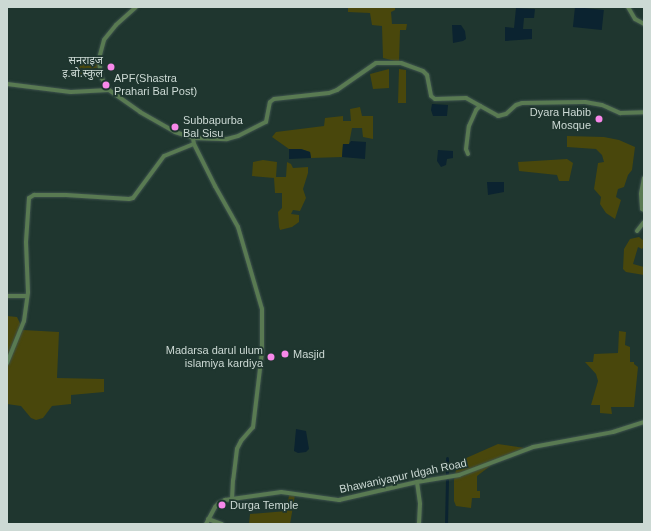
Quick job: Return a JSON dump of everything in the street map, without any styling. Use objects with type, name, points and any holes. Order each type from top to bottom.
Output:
[{"type":"street","points":[[136,7],[116,25],[104,40],[99,64],[101,77],[109,90],[165,127],[192,138],[227,139],[238,136],[266,122],[270,102],[274,99],[329,93],[337,90],[376,62],[401,63],[424,71],[427,75],[431,96],[435,99],[466,98],[474,101],[498,116],[506,114],[516,105],[522,104],[585,102],[602,104],[620,113],[644,112]]},
{"type":"street","points":[[628,7],[635,19],[644,24]]},
{"type":"street","points":[[7,84],[71,92],[109,90]]},
{"type":"street","points":[[468,154],[466,148],[469,126],[476,110],[480,106]]},
{"type":"street","points":[[192,138],[238,227],[243,240],[250,273],[257,289],[262,309],[262,352],[253,427],[241,441],[237,450],[232,499],[219,503],[206,524]]},
{"type":"street","points":[[7,363],[24,321],[27,296],[26,242],[29,198],[34,196],[66,195],[133,198],[164,156],[194,144]]},
{"type":"street","points":[[644,178],[641,194],[642,209],[644,210]]},
{"type":"street","points":[[637,231],[644,222]]},
{"type":"street","points":[[7,296],[27,296]]},
{"type":"street","name":"Bhawaniyapur Idgah Road","points":[[232,499],[281,492],[339,500],[417,482],[459,475],[474,471],[533,447],[613,432],[644,422]]},
{"type":"street","points":[[417,482],[420,504],[419,524]]},
{"type":"street","points":[[208,519],[222,524]]},
{"type":"shaded area","points":[[348,7],[395,7],[395,10],[391,12],[392,24],[407,24],[406,30],[400,30],[399,62],[383,58],[382,26],[372,25],[370,13],[348,12]]},
{"type":"shaded area","points":[[88,57],[98,62],[99,76],[93,79],[76,73],[83,60]]},
{"type":"shaded area","points":[[389,69],[389,88],[373,89],[370,74]]},
{"type":"shaded area","points":[[399,69],[406,70],[406,103],[398,103]]},
{"type":"shaded area","points":[[360,107],[362,116],[373,116],[373,139],[363,137],[362,128],[352,128],[349,144],[343,144],[342,157],[311,158],[310,152],[301,149],[289,149],[272,137],[276,132],[324,126],[325,118],[343,116],[343,121],[351,121],[350,109]]},
{"type":"shaded area","points":[[567,136],[604,137],[619,140],[635,147],[632,170],[628,175],[624,187],[618,189],[616,197],[621,200],[615,219],[606,213],[600,204],[601,197],[594,189],[598,163],[604,162],[602,155],[596,149],[567,147]]},
{"type":"shaded area","points":[[567,159],[573,163],[569,181],[559,181],[557,175],[519,171],[518,162]]},
{"type":"shaded area","points":[[263,160],[277,162],[276,177],[286,177],[287,162],[291,164],[293,168],[308,167],[308,173],[303,189],[306,198],[300,211],[293,210],[291,214],[299,215],[299,222],[292,227],[280,230],[278,212],[282,208],[282,193],[275,193],[274,178],[252,176],[253,162]]},
{"type":"shaded area","points":[[639,237],[644,241],[644,246],[642,249],[638,247],[633,264],[644,267],[644,275],[626,272],[623,269],[624,249],[630,239]]},
{"type":"shaded area","points":[[7,316],[17,317],[23,330],[59,332],[57,378],[104,379],[104,392],[71,395],[71,404],[52,406],[43,418],[36,420],[31,418],[21,406],[7,404]]},
{"type":"shaded area","points":[[619,331],[626,332],[625,345],[630,347],[630,362],[634,362],[634,364],[638,367],[634,407],[611,407],[612,414],[600,413],[600,405],[591,405],[598,381],[596,374],[585,362],[593,362],[594,354],[618,353]]},
{"type":"shaded area","points":[[498,444],[525,448],[502,457],[477,476],[477,491],[480,491],[480,498],[472,498],[471,508],[456,506],[454,501],[454,479],[456,470],[464,459]]},
{"type":"shaded area","points":[[289,495],[295,495],[290,524],[249,524],[250,514],[287,511]]},
{"type":"water","points":[[575,7],[604,10],[602,30],[573,27]]},
{"type":"water","points":[[516,8],[535,9],[534,18],[524,18],[523,29],[532,29],[532,39],[505,41],[505,27],[514,28]]},
{"type":"water","points":[[452,25],[461,25],[465,31],[466,39],[453,43]]},
{"type":"water","points":[[432,104],[448,105],[447,116],[433,116],[431,110]]},
{"type":"water","points":[[351,141],[366,142],[365,159],[342,157],[343,144],[349,144]]},
{"type":"water","points":[[289,149],[301,149],[310,152],[311,158],[289,159]]},
{"type":"water","points":[[438,150],[453,151],[453,158],[447,159],[446,165],[441,167],[437,161]]},
{"type":"water","points":[[487,182],[504,182],[504,192],[488,195]]},
{"type":"water","points":[[296,429],[306,431],[309,449],[306,452],[298,453],[294,451]]},
{"type":"waterway","points":[[447,458],[447,475]]},
{"type":"waterway","points":[[446,524],[447,480]]},
{"type":"place","name":"सनराइज इ.बाे.स्कुल","points":[[111,67]]},
{"type":"place","name":"APF(Shastra Prahari Bal Post)","points":[[106,85]]},
{"type":"place","name":"Dyara Habib Mosque","points":[[599,119]]},
{"type":"place","name":"Subbapurba Bal Sisu","points":[[175,127]]},
{"type":"place","name":"Masjid","points":[[285,354]]},
{"type":"place","name":"Madarsa darul ulum islamiya kardiya","points":[[271,357]]},
{"type":"place","name":"Durga Temple","points":[[222,505]]}]
